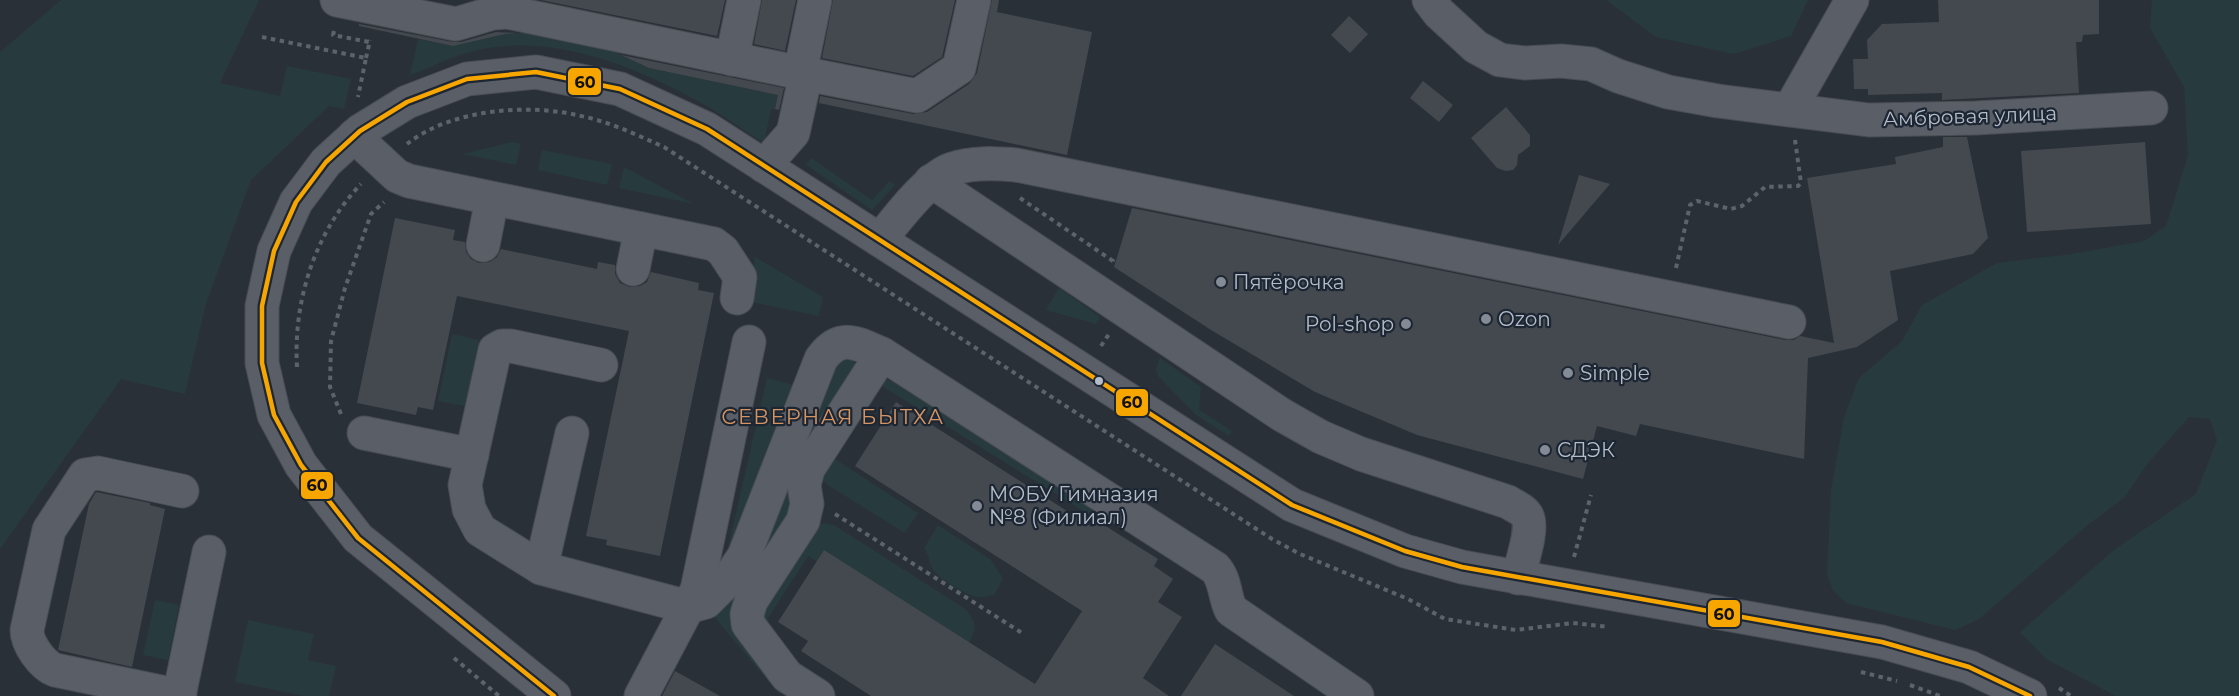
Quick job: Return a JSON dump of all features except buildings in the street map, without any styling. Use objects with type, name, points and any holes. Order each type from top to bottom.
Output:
[{"type":"street","points":[[337,0],[456,24],[488,8],[507,12],[562,12],[732,59],[917,96],[959,68],[974,0]]},
{"type":"street","points":[[732,59],[744,0]]},
{"type":"street","points":[[764,166],[793,133],[815,0]]},
{"type":"street","name":"Амбровая улица","points":[[1429,0],[1439,13],[1476,47],[1500,60],[1524,63],[1561,61],[1591,64],[1618,76],[1668,92],[1718,101],[1869,120],[1976,118],[2151,108]]},
{"type":"street","points":[[1790,109],[1852,0]]},
{"type":"street","points":[[554,696],[358,538],[301,465],[274,415],[262,363],[262,306],[274,251],[296,202],[326,162],[354,136],[407,102],[468,79],[536,72],[620,89],[707,129],[1292,505],[1405,551],[1462,567],[1882,642],[1969,667],[2030,696]]},
{"type":"street","points":[[354,136],[395,172],[492,199],[720,247],[740,277],[737,298]]},
{"type":"street","points":[[880,240],[931,181],[951,169],[991,163],[1016,165],[1789,322]]},
{"type":"street","points":[[931,181],[1282,415],[1321,437],[1361,454],[1508,502],[1520,509],[1527,516],[1530,526],[1518,578]]},
{"type":"street","points":[[483,245],[492,199]]},
{"type":"street","points":[[633,268],[641,229]]},
{"type":"street","points":[[641,696],[697,590],[748,342]]},
{"type":"street","points":[[601,365],[511,346],[502,346],[495,350],[465,485],[469,509],[480,530],[541,568],[688,607],[706,602],[727,582],[744,556],[821,359],[829,348],[840,342],[854,342],[882,354],[1215,568],[1221,575],[1231,610],[1357,696]]},
{"type":"street","points":[[818,696],[787,676],[748,624],[747,614],[751,602],[802,520],[807,504],[804,485],[808,469],[882,354]]},
{"type":"street","points":[[364,433],[472,455]]},
{"type":"street","points":[[541,568],[572,434]]},
{"type":"street","points":[[182,491],[91,473],[82,478],[49,530],[27,636],[49,668],[111,689],[179,696],[209,552]]},
{"type":"path","points":[[358,99],[371,34]]},
{"type":"path","points":[[333,35],[369,42]]},
{"type":"path","points":[[262,37],[366,58]]},
{"type":"path","points":[[1669,298],[1690,205],[1697,201],[1731,209],[1742,206],[1765,187],[1798,186],[1801,183],[1790,109]]},
{"type":"path","points":[[364,433],[350,427],[342,417],[330,387],[331,341],[345,288],[371,214],[414,138],[443,123],[476,114],[507,110],[549,111],[581,116],[616,126],[664,147],[1300,554],[1408,599],[1445,619],[1516,630],[1573,623],[1613,627]]},
{"type":"path","points":[[298,375],[297,323],[305,285],[315,256],[334,218],[359,187],[395,172]]},
{"type":"path","points":[[805,495],[1022,633]]},
{"type":"path","points":[[1574,558],[1591,495]]},
{"type":"path","points":[[1850,669],[1908,684],[1940,696]]},
{"type":"green space","points":[[61,0],[259,0],[220,83],[280,96],[287,66],[351,79],[344,109],[329,106],[251,180],[206,304],[185,394],[121,379],[0,549],[0,52]]},
{"type":"green space","points":[[1606,0],[1808,0],[1791,36],[1734,54],[1656,37]]},
{"type":"green space","points":[[2152,0],[2239,0],[2239,696],[2116,696],[2046,659],[2020,632],[2115,549],[2196,494],[2217,440],[2210,419],[2189,417],[2148,463],[2124,498],[2089,524],[1979,619],[1955,630],[1846,603],[1833,590],[1827,574],[1831,490],[1844,417],[1859,378],[1902,341],[1922,305],[1997,263],[2071,254],[2144,241],[2166,226],[2188,155],[2184,87],[2150,28]]},
{"type":"green space","points":[[540,32],[594,42],[649,68],[778,95],[775,109],[771,109],[764,143],[709,108],[639,72],[583,54],[555,48],[498,47],[470,52],[410,75],[418,39],[453,46],[505,34]]},
{"type":"green space","points":[[512,142],[521,144],[516,165],[463,154]]},
{"type":"green space","points":[[542,150],[612,164],[607,185],[538,170]]},
{"type":"green space","points":[[811,158],[872,200],[890,181],[895,185],[872,210],[806,165]]},
{"type":"green space","points":[[624,167],[694,204],[619,188]]},
{"type":"green space","points":[[755,257],[823,297],[819,316],[746,301]]},
{"type":"green space","points":[[1059,288],[1100,317],[1096,324],[1046,310]]},
{"type":"green space","points":[[452,334],[479,340],[465,406],[438,401]]},
{"type":"green space","points":[[837,358],[853,360],[857,368],[797,505],[745,595],[786,688],[779,694],[711,613]]},
{"type":"green space","points":[[1160,358],[1201,387],[1199,410],[1232,431],[1229,436],[1195,414],[1158,376],[1156,369]]},
{"type":"green space","points":[[767,378],[801,387],[734,550],[728,548]]},
{"type":"green space","points":[[877,379],[893,382],[1096,509],[1091,516],[882,386],[835,459],[918,513],[905,533],[826,484],[821,477]]},
{"type":"green space","points":[[815,524],[834,525],[964,608],[973,620],[974,630],[962,653],[808,556],[761,629],[758,607]]},
{"type":"green space","points":[[938,525],[990,559],[1003,578],[995,594],[982,597],[973,596],[947,582],[933,570],[924,548]]},
{"type":"green space","points":[[155,600],[179,605],[168,660],[143,655]]},
{"type":"green space","points":[[248,620],[314,634],[308,660],[336,666],[329,696],[304,696],[235,682]]},
{"type":"transit line","name":"60","points":[[554,696],[358,538],[301,465],[274,415],[262,363],[262,306],[274,251],[296,202],[326,162],[360,131],[407,102],[467,79],[536,72],[620,89],[707,129],[1292,505],[1405,551],[1462,567],[1882,642],[1969,667],[2030,696]]},
{"type":"place","name":"Пятёрочка","points":[[1221,282]]},
{"type":"place","name":"Ozon","points":[[1486,319]]},
{"type":"place","name":"Pol-shop","points":[[1406,324]]},
{"type":"place","name":"Simple","points":[[1568,373]]},
{"type":"place","name":"СДЭК","points":[[1545,450]]},
{"type":"place","name":"МОБУ Гимназия №8 (Филиал)","points":[[977,506]]},
{"type":"district","name":"СЕВЕРНАЯ БЫТХА","points":[[833,416]]}]
